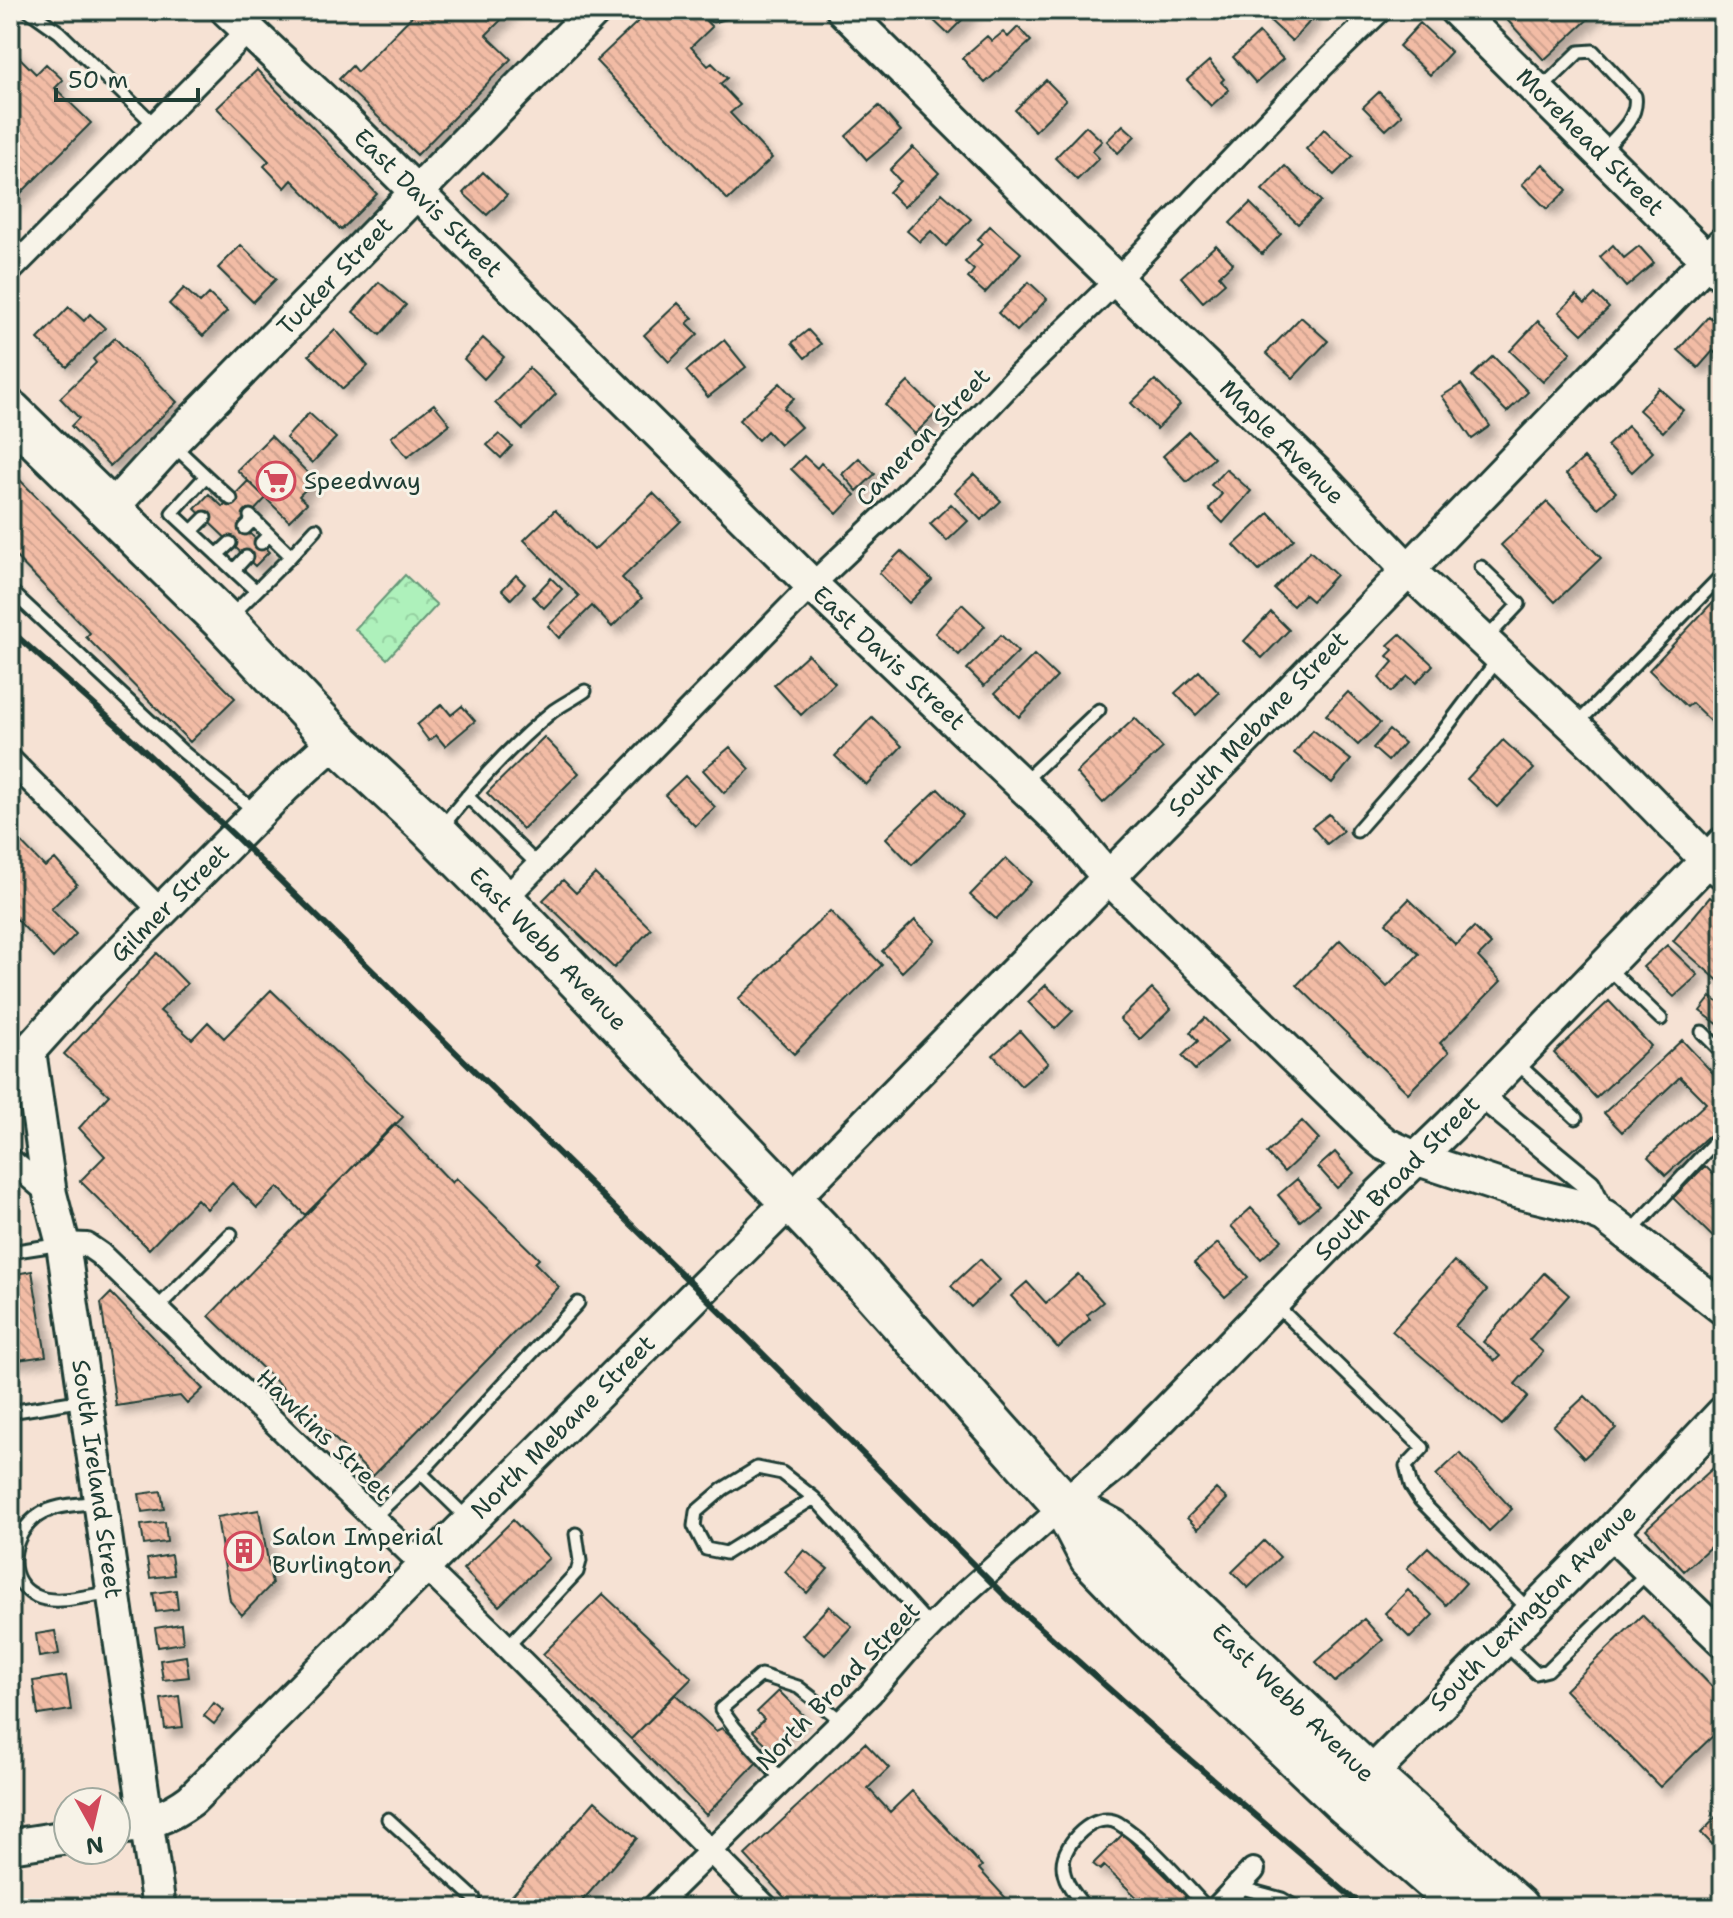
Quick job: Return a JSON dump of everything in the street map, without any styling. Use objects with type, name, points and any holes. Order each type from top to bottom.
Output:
[{"type":"highway","name":"East Webb Avenue","points":[[10,412],[225,622],[336,740],[503,901],[791,1200],[1064,1505],[1111,1530],[1466,1908]]},
{"type":"highway","name":"East Webb Avenue","points":[[1356,1789],[1517,1908]]},
{"type":"street","name":"Tucker Street","points":[[111,509],[171,443],[595,10]]},
{"type":"street","name":"Maple Avenue","points":[[843,10],[1316,473],[1408,570],[1718,859]]},
{"type":"street","name":"Cameron Street","points":[[503,901],[1380,10]]},
{"type":"street","name":"Morehead Street","points":[[1456,10],[1601,153],[1718,260]]},
{"type":"street","points":[[10,271],[154,124],[238,21]]},
{"type":"street","name":"East Davis Street","points":[[238,21],[341,117],[812,585],[1065,826],[1108,877],[1374,1135],[1385,1144],[1415,1158],[1512,1190],[1578,1206],[1616,1226],[1723,1308]]},
{"type":"street","name":"South Mebane Street","points":[[791,1200],[1408,570],[1718,260]]},
{"type":"street","name":"Gilmer Street","points":[[20,1056],[258,814],[336,740]]},
{"type":"street","points":[[10,760],[162,912]]},
{"type":"street","name":"South Broad Street","points":[[1064,1505],[1115,1464],[1606,966],[1718,859]]},
{"type":"street","name":"South Ireland Street","points":[[20,1056],[63,1244],[113,1592],[128,1786]]},
{"type":"street","name":"East Davis Street","points":[[1480,1095],[1589,1185],[1616,1226]]},
{"type":"street","points":[[10,1160],[50,1194]]},
{"type":"street","name":"North Mebane Street","points":[[132,1827],[172,1814],[191,1800],[791,1200]]},
{"type":"street","name":"Hawkins Street","points":[[63,1244],[87,1245],[100,1254],[507,1647],[767,1908]]},
{"type":"street","name":"South Lexington Avenue","points":[[1356,1789],[1716,1425]]},
{"type":"street","name":"North Broad Street","points":[[653,1908],[783,1781],[931,1627],[1064,1505]]},
{"type":"street","points":[[1611,1532],[1723,1640]]},
{"type":"street","name":"South Ireland Street","points":[[132,1830],[159,1908]]},
{"type":"street","points":[[10,1846],[52,1839]]},
{"type":"street","points":[[1217,1908],[1253,1870]]},
{"type":"lane","points":[[28,10],[59,32],[154,124]]},
{"type":"lane","points":[[707,10],[713,15],[730,10]]},
{"type":"lane","points":[[1539,90],[1579,52],[1593,51],[1635,96],[1636,103],[1624,128],[1601,153]]},
{"type":"lane","points":[[171,443],[225,498]]},
{"type":"lane","points":[[206,476],[172,513],[256,591]]},
{"type":"lane","points":[[192,531],[205,518]]},
{"type":"lane","points":[[249,521],[265,539],[291,556]]},
{"type":"lane","points":[[225,622],[316,529]]},
{"type":"lane","points":[[217,555],[230,543]]},
{"type":"lane","points":[[234,570],[246,557]]},
{"type":"lane","points":[[1357,831],[1444,731],[1519,604],[1481,567]]},
{"type":"lane","points":[[1575,726],[1723,574]]},
{"type":"lane","points":[[10,590],[182,751],[258,814]]},
{"type":"lane","points":[[436,834],[526,733],[585,691]]},
{"type":"lane","points":[[1021,783],[1099,710]]},
{"type":"lane","points":[[467,796],[538,865]]},
{"type":"lane","points":[[1606,966],[1661,1019]]},
{"type":"lane","points":[[1702,1032],[1723,1053]]},
{"type":"lane","points":[[1514,1060],[1576,1118]]},
{"type":"lane","points":[[1616,1226],[1723,1133]]},
{"type":"lane","points":[[157,1308],[231,1234]]},
{"type":"lane","points":[[10,1252],[63,1244]]},
{"type":"lane","points":[[373,1518],[421,1473],[578,1303]]},
{"type":"lane","points":[[1275,1303],[1423,1448],[1406,1466],[1411,1486],[1420,1500],[1531,1612]]},
{"type":"lane","points":[[10,1412],[84,1400]]},
{"type":"lane","points":[[814,1498],[726,1553],[706,1549],[694,1526],[696,1512],[723,1489],[757,1468],[782,1473],[814,1498],[931,1627]]},
{"type":"lane","points":[[421,1473],[470,1521]]},
{"type":"lane","points":[[99,1502],[53,1508],[36,1516],[14,1546],[13,1564],[17,1579],[37,1597],[57,1599],[113,1592]]},
{"type":"lane","points":[[507,1647],[577,1572],[580,1561],[576,1534]]},
{"type":"lane","points":[[1502,1641],[1536,1673],[1548,1670],[1650,1570]]},
{"type":"lane","points":[[783,1781],[721,1709],[761,1675],[798,1687],[842,1721]]},
{"type":"lane","points":[[388,1819],[474,1898]]},
{"type":"lane","points":[[1085,1908],[1068,1885],[1062,1868],[1064,1853],[1083,1829],[1103,1820],[1116,1821],[1207,1908]]},
{"type":"lane","points":[[1237,1886],[1282,1899],[1297,1908]]},
{"type":"green space","points":[[405,575],[437,605],[387,659],[355,629]]},
{"type":"building","points":[[418,10],[511,10],[486,35],[511,59],[417,155],[339,79],[352,66],[357,72]]},
{"type":"building","points":[[650,10],[695,10],[712,27],[691,47],[708,66],[712,63],[727,78],[720,84],[740,105],[730,113],[772,158],[728,200],[596,61]]},
{"type":"building","points":[[935,10],[972,10],[948,34],[929,16]]},
{"type":"building","points":[[1268,10],[1306,10],[1314,17],[1292,41],[1264,15]]},
{"type":"building","points":[[1498,10],[1598,10],[1544,60]]},
{"type":"building","points":[[1420,23],[1451,52],[1430,75],[1399,46]]},
{"type":"building","points":[[1018,27],[1031,41],[985,83],[962,58],[987,36],[992,41],[1003,32],[1008,37]]},
{"type":"building","points":[[1259,33],[1283,59],[1256,83],[1233,57]]},
{"type":"building","points":[[10,48],[36,74],[46,64],[63,80],[55,88],[91,123],[10,204],[10,135],[19,125],[10,116]]},
{"type":"building","points":[[1209,61],[1229,90],[1211,106],[1187,80]]},
{"type":"building","points":[[257,70],[377,194],[341,230],[292,180],[285,188],[264,166],[269,161],[217,108]]},
{"type":"building","points":[[1046,80],[1066,100],[1035,131],[1015,110]]},
{"type":"building","points":[[1379,92],[1402,115],[1386,130],[1363,107]]},
{"type":"building","points":[[879,106],[901,131],[867,160],[846,136]]},
{"type":"building","points":[[1123,125],[1135,136],[1118,153],[1107,141]]},
{"type":"building","points":[[1086,126],[1102,141],[1092,151],[1099,158],[1077,180],[1055,158]]},
{"type":"building","points":[[1324,129],[1353,156],[1334,175],[1306,149]]},
{"type":"building","points":[[913,147],[939,173],[904,207],[889,192],[900,181],[890,170]]},
{"type":"building","points":[[1543,164],[1567,190],[1547,209],[1522,184]]},
{"type":"building","points":[[1285,166],[1321,201],[1298,224],[1262,190]]},
{"type":"building","points":[[483,172],[507,195],[487,215],[463,193]]},
{"type":"building","points":[[942,193],[971,219],[946,246],[931,231],[920,242],[907,231]]},
{"type":"building","points":[[1250,203],[1281,234],[1262,254],[1230,223]]},
{"type":"building","points":[[990,226],[1021,253],[985,293],[968,278],[974,270],[965,262],[982,244],[977,240]]},
{"type":"building","points":[[241,245],[276,279],[253,302],[218,268]]},
{"type":"building","points":[[1216,245],[1233,263],[1219,276],[1225,283],[1203,302],[1181,277]]},
{"type":"building","points":[[1613,245],[1624,258],[1639,246],[1654,263],[1626,287],[1600,257]]},
{"type":"building","points":[[379,282],[406,305],[380,335],[353,312]]},
{"type":"building","points":[[1029,282],[1047,299],[1017,331],[998,313]]},
{"type":"building","points":[[184,288],[200,303],[209,294],[227,311],[203,336],[169,304]]},
{"type":"building","points":[[1595,294],[1609,308],[1582,334],[1559,312],[1576,295],[1585,304]]},
{"type":"building","points":[[678,303],[693,318],[687,323],[698,334],[669,362],[644,335]]},
{"type":"building","points":[[69,307],[84,321],[90,314],[105,328],[67,367],[38,339]]},
{"type":"building","points":[[1709,316],[1723,328],[1723,360],[1713,351],[1698,368],[1678,350]]},
{"type":"building","points":[[1301,317],[1328,341],[1293,378],[1266,353]]},
{"type":"building","points":[[1538,321],[1571,352],[1543,382],[1510,351]]},
{"type":"building","points":[[335,329],[368,366],[343,389],[309,355]]},
{"type":"building","points":[[808,330],[821,344],[805,358],[792,343]]},
{"type":"building","points":[[115,338],[177,402],[110,466],[71,426],[79,418],[60,398],[96,363],[93,359]]},
{"type":"building","points":[[483,338],[504,357],[484,379],[464,359]]},
{"type":"building","points":[[724,340],[746,367],[708,397],[686,371]]},
{"type":"building","points":[[1493,356],[1528,392],[1507,412],[1472,376]]},
{"type":"building","points":[[529,368],[556,394],[522,429],[495,403]]},
{"type":"building","points":[[1155,380],[1180,405],[1157,429],[1131,403]]},
{"type":"building","points":[[908,382],[938,411],[915,434],[885,405]]},
{"type":"building","points":[[780,383],[794,398],[784,408],[801,427],[780,445],[767,431],[758,440],[739,420]]},
{"type":"building","points":[[1461,384],[1490,426],[1472,439],[1442,396]]},
{"type":"building","points":[[1659,388],[1683,410],[1663,432],[1639,410]]},
{"type":"building","points":[[434,404],[450,424],[407,457],[391,437]]},
{"type":"building","points":[[309,413],[336,438],[312,463],[286,438]]},
{"type":"building","points":[[1628,426],[1653,452],[1632,472],[1607,446]]},
{"type":"building","points":[[1189,432],[1214,458],[1187,482],[1163,456]]},
{"type":"building","points":[[499,434],[512,446],[501,458],[487,445]]},
{"type":"building","points":[[271,436],[315,480],[299,496],[307,503],[289,521],[237,470]]},
{"type":"building","points":[[804,456],[817,468],[821,463],[855,495],[837,514],[791,469]]},
{"type":"building","points":[[859,458],[875,474],[857,491],[842,474]]},
{"type":"building","points":[[1584,458],[1616,492],[1598,508],[1566,474]]},
{"type":"building","points":[[1226,469],[1251,491],[1223,523],[1209,509],[1222,494],[1211,485]]},
{"type":"building","points":[[10,470],[235,698],[190,742],[86,637],[90,633],[10,551]]},
{"type":"building","points":[[974,474],[1001,501],[981,520],[955,492]]},
{"type":"building","points":[[248,481],[266,498],[241,525],[269,552],[255,566],[195,509],[209,494],[223,507]]},
{"type":"building","points":[[653,493],[681,521],[622,578],[642,598],[612,627],[592,606],[559,638],[548,626],[579,596],[524,540],[555,510],[594,550]]},
{"type":"building","points":[[1547,502],[1601,558],[1555,602],[1501,545]]},
{"type":"building","points":[[951,504],[968,521],[947,541],[930,524]]},
{"type":"building","points":[[1269,513],[1294,539],[1259,571],[1234,545]]},
{"type":"building","points":[[901,551],[932,580],[909,603],[879,573]]},
{"type":"building","points":[[1310,551],[1336,575],[1312,601],[1304,594],[1293,606],[1274,589]]},
{"type":"building","points":[[516,575],[525,584],[511,599],[502,590]]},
{"type":"building","points":[[551,578],[562,589],[544,608],[533,597]]},
{"type":"building","points":[[1723,591],[1723,733],[1692,703],[1687,707],[1649,670]]},
{"type":"building","points":[[962,604],[985,626],[959,655],[935,633]]},
{"type":"building","points":[[1271,612],[1289,630],[1262,658],[1244,641]]},
{"type":"building","points":[[1400,634],[1433,665],[1416,683],[1408,676],[1391,692],[1379,678],[1393,662],[1387,656],[1393,650],[1388,645]]},
{"type":"building","points":[[1001,635],[1018,652],[984,686],[967,669]]},
{"type":"building","points":[[808,654],[835,683],[801,715],[774,685]]},
{"type":"building","points":[[1034,655],[1057,677],[1019,717],[995,693]]},
{"type":"building","points":[[1199,671],[1219,693],[1196,715],[1175,693]]},
{"type":"building","points":[[1348,692],[1380,723],[1358,745],[1326,715]]},
{"type":"building","points":[[442,704],[451,715],[462,706],[475,721],[445,746],[436,735],[429,741],[417,725]]},
{"type":"building","points":[[872,717],[902,746],[866,785],[835,756]]},
{"type":"building","points":[[1135,718],[1163,748],[1103,803],[1076,773]]},
{"type":"building","points":[[1313,730],[1351,760],[1332,783],[1294,753]]},
{"type":"building","points":[[1389,730],[1404,743],[1388,761],[1373,748]]},
{"type":"building","points":[[544,737],[579,773],[523,829],[487,793]]},
{"type":"building","points":[[1503,740],[1534,769],[1497,807],[1467,779]]},
{"type":"building","points":[[730,747],[750,769],[724,793],[703,770]]},
{"type":"building","points":[[685,776],[715,807],[695,826],[665,795]]},
{"type":"building","points":[[938,789],[963,815],[912,865],[886,838]]},
{"type":"building","points":[[1329,814],[1343,831],[1327,844],[1312,827]]},
{"type":"building","points":[[10,831],[45,867],[55,859],[77,884],[51,909],[76,934],[53,958],[10,912]]},
{"type":"building","points":[[1006,858],[1031,882],[996,919],[970,895]]},
{"type":"building","points":[[595,874],[651,929],[614,968],[543,900],[563,880],[576,893]]},
{"type":"building","points":[[1710,897],[1723,908],[1721,983],[1673,941]]},
{"type":"building","points":[[1409,899],[1456,945],[1474,927],[1491,944],[1478,957],[1501,981],[1440,1043],[1449,1052],[1408,1093],[1297,985],[1340,940],[1387,987],[1419,954],[1386,923]]},
{"type":"building","points":[[830,911],[882,965],[794,1054],[738,999]]},
{"type":"building","points":[[915,920],[935,940],[902,972],[882,951]]},
{"type":"building","points":[[1667,945],[1698,975],[1674,997],[1643,967]]},
{"type":"building","points":[[157,953],[187,984],[160,1011],[192,1039],[208,1022],[224,1038],[271,990],[403,1117],[305,1215],[278,1187],[257,1208],[232,1183],[207,1209],[197,1199],[149,1249],[80,1181],[105,1156],[79,1128],[109,1095],[64,1054]]},
{"type":"building","points":[[1046,985],[1073,1011],[1055,1029],[1028,1002]]},
{"type":"building","points":[[1152,989],[1171,1009],[1140,1039],[1120,1019]]},
{"type":"building","points":[[1711,997],[1723,1006],[1723,1028],[1700,1011]]},
{"type":"building","points":[[1609,1001],[1651,1046],[1596,1098],[1554,1053]]},
{"type":"building","points":[[1205,1018],[1227,1041],[1195,1070],[1182,1056],[1198,1041],[1190,1032]]},
{"type":"building","points":[[1020,1031],[1048,1063],[1021,1086],[993,1055]]},
{"type":"building","points":[[1682,1040],[1723,1084],[1723,1122],[1666,1175],[1648,1157],[1706,1103],[1680,1077],[1622,1132],[1604,1113]]},
{"type":"building","points":[[1302,1121],[1319,1139],[1284,1172],[1267,1153]]},
{"type":"building","points":[[395,1123],[452,1183],[456,1178],[539,1259],[535,1263],[559,1287],[373,1476],[209,1316]]},
{"type":"building","points":[[1335,1152],[1354,1173],[1337,1188],[1318,1167]]},
{"type":"building","points":[[1723,1165],[1723,1247],[1673,1198],[1705,1166],[1714,1175]]},
{"type":"building","points":[[1297,1179],[1319,1205],[1300,1221],[1278,1195]]},
{"type":"building","points":[[1251,1208],[1282,1240],[1261,1259],[1231,1226]]},
{"type":"building","points":[[1218,1243],[1248,1277],[1225,1297],[1194,1263]]},
{"type":"building","points":[[980,1259],[1000,1280],[971,1307],[951,1286]]},
{"type":"building","points":[[1454,1261],[1487,1290],[1455,1326],[1495,1361],[1500,1356],[1483,1342],[1544,1273],[1569,1295],[1529,1340],[1543,1352],[1515,1384],[1528,1396],[1502,1425],[1392,1331]]},
{"type":"building","points":[[32,1271],[46,1356],[10,1361],[10,1275]]},
{"type":"building","points":[[1078,1274],[1103,1302],[1087,1315],[1090,1319],[1058,1348],[1011,1296],[1027,1282],[1046,1303]]},
{"type":"building","points":[[111,1293],[203,1389],[187,1404],[180,1396],[116,1406],[101,1303]]},
{"type":"building","points":[[1585,1396],[1616,1428],[1584,1458],[1553,1426]]},
{"type":"building","points":[[1460,1453],[1512,1509],[1489,1531],[1436,1475]]},
{"type":"building","points":[[1723,1459],[1723,1535],[1684,1571],[1646,1529]]},
{"type":"building","points":[[1216,1489],[1227,1499],[1198,1529],[1187,1518]]},
{"type":"building","points":[[161,1491],[164,1509],[142,1512],[139,1494]]},
{"type":"building","name":"Salon Imperial Burlington","points":[[259,1510],[272,1584],[242,1615],[230,1601],[217,1517]]},
{"type":"building","points":[[513,1520],[549,1558],[499,1606],[463,1569]]},
{"type":"building","points":[[165,1522],[167,1542],[144,1545],[141,1525]]},
{"type":"building","points":[[1264,1541],[1280,1557],[1248,1588],[1232,1572]]},
{"type":"building","points":[[1428,1547],[1466,1583],[1446,1605],[1407,1568]]},
{"type":"building","points":[[804,1550],[828,1569],[807,1593],[785,1572]]},
{"type":"building","points":[[171,1555],[174,1575],[150,1578],[147,1559]]},
{"type":"building","points":[[176,1590],[178,1609],[156,1612],[153,1593]]},
{"type":"building","points":[[1408,1590],[1433,1615],[1410,1638],[1385,1613]]},
{"type":"building","points":[[603,1594],[692,1678],[631,1739],[543,1654]]},
{"type":"building","points":[[829,1606],[852,1626],[825,1655],[802,1635]]},
{"type":"building","points":[[1642,1615],[1723,1698],[1723,1726],[1660,1787],[1565,1690]]},
{"type":"building","points":[[1364,1619],[1383,1640],[1335,1682],[1316,1662]]},
{"type":"building","points":[[181,1624],[183,1643],[158,1647],[155,1628]]},
{"type":"building","points":[[55,1631],[59,1654],[39,1657],[36,1634]]},
{"type":"building","points":[[186,1656],[189,1677],[163,1680],[160,1660]]},
{"type":"building","points":[[66,1676],[71,1710],[38,1715],[33,1681]]},
{"type":"building","points":[[779,1691],[803,1715],[770,1748],[753,1731],[764,1719],[757,1712]]},
{"type":"building","points":[[675,1694],[716,1731],[722,1728],[759,1760],[706,1815],[631,1739]]},
{"type":"building","points":[[179,1696],[183,1727],[165,1729],[161,1699]]},
{"type":"building","points":[[214,1703],[224,1711],[214,1724],[204,1716]]},
{"type":"building","points":[[865,1743],[889,1768],[868,1788],[890,1812],[912,1791],[982,1866],[979,1869],[1015,1908],[794,1908],[745,1855]]},
{"type":"building","points":[[595,1801],[637,1838],[576,1908],[501,1908]]},
{"type":"building","points":[[1723,1810],[1723,1855],[1701,1833]]},
{"type":"building","points":[[1123,1834],[1186,1896],[1174,1908],[1148,1908],[1104,1866],[1100,1870],[1093,1864]]},
{"type":"railway","points":[[10,630],[236,837],[742,1333],[1007,1598],[1162,1736],[1364,1908]]},
{"type":"place","name":"Speedway","points":[[276,481]]},
{"type":"place","name":"Salon Imperial Burlington","points":[[244,1551]]}]
